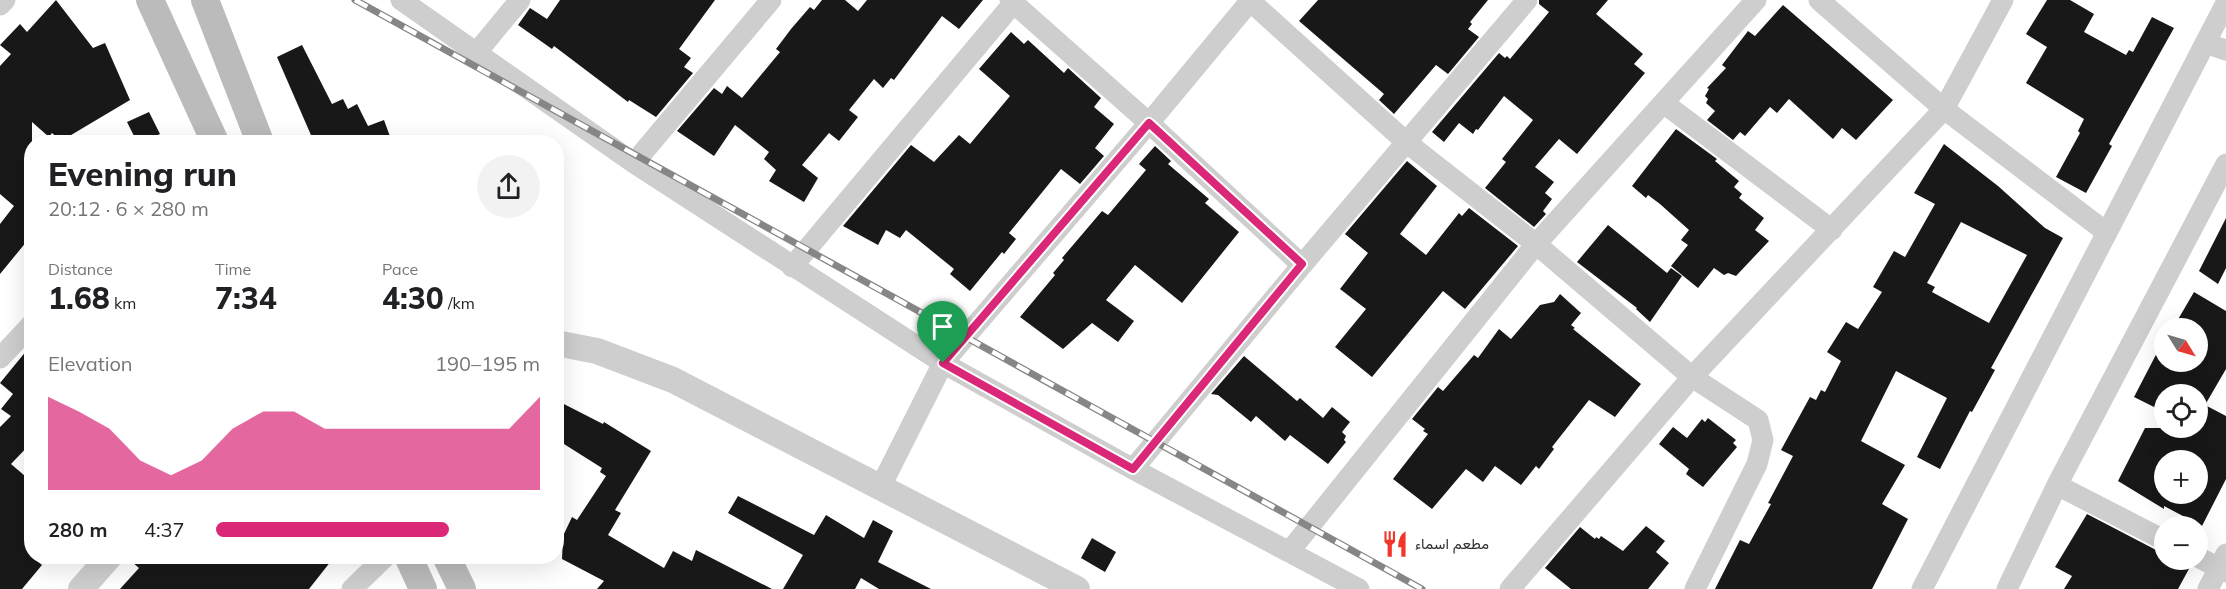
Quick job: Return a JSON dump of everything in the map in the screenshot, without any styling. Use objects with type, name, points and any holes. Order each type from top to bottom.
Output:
[{"type":"main road","points":[[150,0],[206,135]]},
{"type":"main road","points":[[205,0],[257,135]]},
{"type":"main road","points":[[412,564],[423,589]]},
{"type":"main road","points":[[450,564],[462,589]]},
{"type":"street","points":[[0,5],[5,0]]},
{"type":"street","points":[[401,0],[634,163],[943,363],[1133,469],[1359,589]]},
{"type":"street","points":[[477,52],[520,0]]},
{"type":"street","points":[[634,163],[771,0]]},
{"type":"street","points":[[881,486],[943,363],[1149,123],[1250,0],[1406,142],[1536,244],[1692,377],[1758,420],[1763,440],[1757,464],[1695,589]]},
{"type":"street","points":[[1133,469],[1302,264],[1527,0]]},
{"type":"street","points":[[1289,552],[1536,244],[1665,104],[1756,0]]},
{"type":"street","points":[[1819,0],[1944,109],[2106,232]]},
{"type":"street","points":[[1510,589],[1692,377],[1944,109],[2003,0]]},
{"type":"street","points":[[792,267],[1013,1],[1302,264]]},
{"type":"street","points":[[1922,589],[2226,3]]},
{"type":"street","points":[[2205,43],[2226,50]]},
{"type":"street","points":[[1665,104],[1832,230]]},
{"type":"street","points":[[2007,589],[2057,485],[2226,164]]},
{"type":"street","points":[[0,358],[24,332]]},
{"type":"street","points":[[564,345],[597,351],[673,380],[1077,589]]},
{"type":"street","points":[[2057,485],[2154,535]]},
{"type":"street","points":[[2208,560],[2224,565],[2208,589]]},
{"type":"street","points":[[81,589],[103,564]]},
{"type":"street","points":[[352,589],[378,564]]},
{"type":"building","points":[[56,0],[93,48],[105,43],[130,100],[71,135],[52,133],[47,135],[32,122],[32,135],[24,135],[24,245],[0,274],[0,224],[14,206],[0,194],[0,66],[11,54],[0,45],[20,24],[27,32]]},
{"type":"building","points":[[560,0],[715,0],[679,49],[691,58],[684,67],[693,73],[656,117],[629,100],[628,102],[554,46],[552,49],[518,25],[530,8],[547,19]]},
{"type":"building","points":[[822,0],[845,0],[858,11],[867,0],[983,0],[959,29],[942,16],[894,80],[891,78],[883,88],[874,79],[849,110],[858,117],[839,141],[829,133],[802,165],[818,178],[804,202],[769,181],[776,170],[764,159],[769,152],[735,125],[714,156],[677,131],[714,88],[722,94],[727,86],[742,98],[780,52],[776,49],[791,29],[810,7],[814,10]]},
{"type":"building","points":[[1318,0],[1488,0],[1470,22],[1472,24],[1468,29],[1479,37],[1448,74],[1436,65],[1394,114],[1379,100],[1384,94],[1299,21]]},
{"type":"building","points":[[1539,0],[1608,0],[1596,14],[1643,54],[1634,64],[1645,73],[1577,154],[1559,139],[1535,167],[1554,182],[1545,193],[1552,199],[1543,211],[1546,214],[1534,227],[1485,188],[1506,162],[1502,159],[1533,120],[1504,96],[1473,134],[1459,123],[1444,142],[1432,132],[1499,53],[1510,59],[1549,12],[1539,4]]},
{"type":"building","points":[[2047,0],[2070,0],[2094,14],[2084,32],[2126,55],[2129,50],[2133,52],[2152,17],[2174,28],[2109,144],[2112,146],[2086,193],[2056,177],[2080,133],[2078,131],[2084,119],[2026,83],[2047,47],[2026,34]]},
{"type":"building","points":[[1783,5],[1893,100],[1856,140],[1842,128],[1833,139],[1789,99],[1777,113],[1770,107],[1745,136],[1740,132],[1733,140],[1707,120],[1715,111],[1706,103],[1708,99],[1705,96],[1709,89],[1707,88],[1726,68],[1722,65],[1748,31],[1755,36]]},
{"type":"building","points":[[1011,32],[1024,44],[1028,40],[1064,73],[1068,68],[1101,98],[1094,107],[1114,124],[1095,148],[1104,156],[1080,184],[1061,169],[1009,233],[1016,239],[1004,254],[1002,252],[970,291],[950,274],[954,269],[906,230],[900,238],[886,230],[878,245],[843,226],[911,145],[934,162],[959,135],[970,144],[1010,96],[979,69]]},
{"type":"building","points":[[302,45],[332,104],[343,99],[348,109],[357,104],[368,126],[384,120],[389,135],[311,135],[277,57]]},
{"type":"building","points":[[149,112],[160,134],[134,135],[127,122]]},
{"type":"building","points":[[1676,129],[1717,159],[1715,161],[1739,181],[1734,187],[1742,194],[1739,198],[1764,218],[1755,230],[1769,241],[1736,276],[1728,273],[1724,275],[1714,268],[1698,288],[1671,266],[1688,245],[1681,240],[1689,230],[1660,204],[1648,195],[1646,198],[1632,186]]},
{"type":"building","points":[[1944,144],[1998,186],[2045,228],[2063,238],[1991,368],[1995,370],[1972,412],[1970,411],[1940,469],[1917,457],[1947,398],[1896,371],[1861,441],[1905,465],[1882,504],[1908,519],[1872,589],[1715,589],[1740,540],[1749,544],[1771,504],[1768,503],[1793,456],[1781,450],[1810,397],[1816,400],[1821,390],[1825,392],[1841,361],[1827,352],[1846,322],[1858,329],[1882,292],[1873,287],[1894,251],[1905,257],[1935,204],[1914,193]],"holes":[[[1961,222],[2027,255],[1989,323],[1932,292],[1935,287],[1927,283]]]},
{"type":"building","points":[[1155,146],[1171,161],[1168,164],[1209,199],[1205,203],[1239,232],[1182,303],[1135,265],[1106,300],[1134,321],[1118,342],[1092,323],[1063,349],[1020,317],[1055,275],[1053,273],[1064,260],[1062,258],[1102,211],[1108,215],[1146,170],[1139,164]]},
{"type":"building","points":[[1407,161],[1437,186],[1400,234],[1426,255],[1459,213],[1462,216],[1469,208],[1518,246],[1465,309],[1443,291],[1372,377],[1335,347],[1366,309],[1340,289],[1368,253],[1345,234]]},
{"type":"building","points":[[2226,218],[2226,268],[2218,284],[2199,271]]},
{"type":"building","points":[[1608,225],[1667,273],[1671,268],[1682,276],[1650,322],[1637,308],[1577,262]]},
{"type":"building","points":[[2194,292],[2226,311],[2226,369],[2208,400],[2208,384],[2154,384],[2154,407],[2134,397],[2154,358],[2154,372],[2208,372],[2208,318],[2179,318]]},
{"type":"building","points":[[1560,294],[1581,313],[1571,325],[1575,328],[1573,329],[1641,384],[1615,417],[1589,400],[1552,447],[1554,449],[1539,469],[1536,466],[1521,485],[1495,466],[1483,482],[1466,469],[1432,509],[1393,479],[1428,434],[1412,419],[1438,387],[1443,391],[1474,355],[1478,358],[1499,329],[1511,339],[1540,305],[1554,302]]},
{"type":"building","points":[[24,354],[24,450],[11,464],[24,475],[24,564],[42,565],[22,589],[0,589],[0,427],[11,416],[1,409],[13,394],[0,383]]},
{"type":"building","points":[[1244,356],[1297,401],[1300,398],[1323,418],[1332,407],[1350,422],[1342,432],[1346,436],[1344,440],[1346,442],[1328,464],[1290,435],[1285,441],[1256,416],[1251,422],[1218,395],[1211,394]]},
{"type":"building","points":[[564,404],[603,424],[604,422],[651,451],[615,510],[621,513],[608,535],[664,568],[673,551],[692,561],[696,550],[772,589],[597,589],[604,581],[564,560],[564,534],[572,517],[577,520],[606,476],[600,472],[602,468],[564,444]]},
{"type":"building","points":[[2208,407],[2226,416],[2226,479],[2207,516],[2183,516],[2156,504],[2208,504],[2208,450],[2154,450],[2154,503],[2118,481],[2145,428],[2154,428],[2154,438],[2208,438]]},
{"type":"building","points":[[1708,418],[1736,440],[1733,443],[1737,447],[1703,487],[1686,474],[1689,469],[1659,444],[1673,427],[1687,438],[1702,419],[1705,422]]},
{"type":"building","points":[[738,496],[814,535],[826,515],[864,538],[873,520],[893,531],[878,562],[931,589],[879,589],[861,578],[855,589],[783,589],[803,555],[728,513]]},
{"type":"building","points":[[2087,514],[2154,549],[2154,570],[2188,570],[2178,589],[2064,589],[2072,576],[2055,567]]},
{"type":"building","points":[[1646,526],[1665,541],[1656,552],[1669,563],[1648,589],[1571,589],[1545,568],[1580,527],[1595,539],[1601,536],[1623,551]]},
{"type":"building","points":[[1092,538],[1116,552],[1105,572],[1081,558]]},
{"type":"building","points":[[134,564],[329,564],[309,589],[120,589],[139,568]]},
{"type":"railway","points":[[355,0],[1422,589]]},
{"type":"place","name":"مطعم اسماء","points":[[1395,544]]},
{"type":"route","points":[[1149,123],[1302,264],[1133,469],[943,363],[1149,123]]}]
